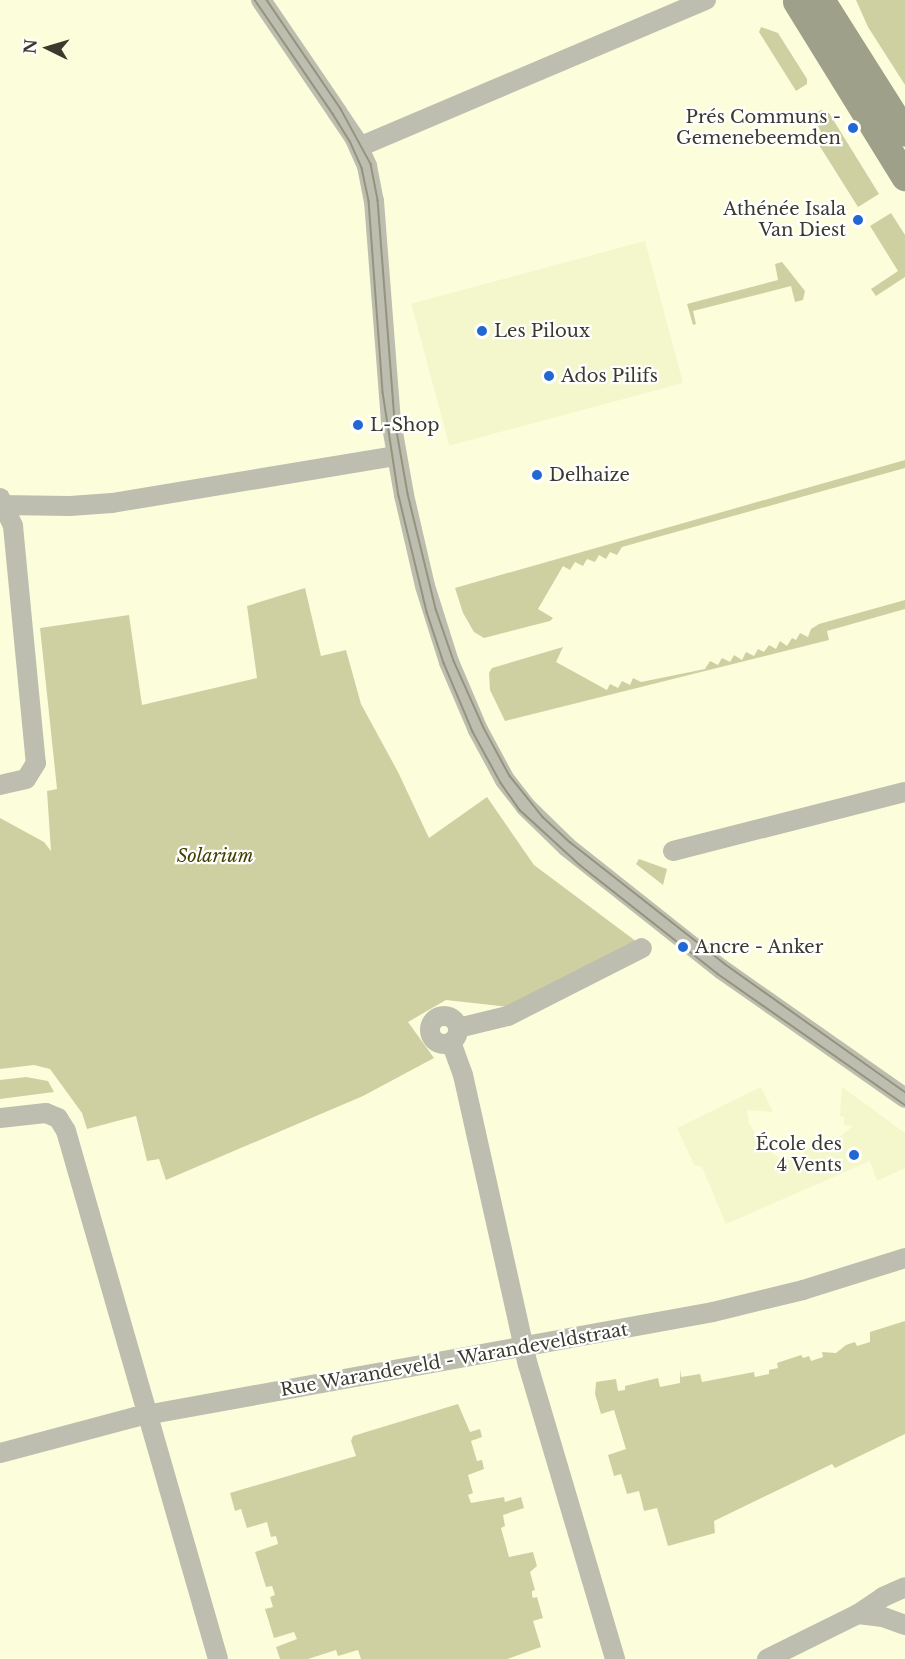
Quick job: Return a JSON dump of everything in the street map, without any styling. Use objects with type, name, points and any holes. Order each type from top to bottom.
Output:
[{"type":"street","points":[[261,0],[359,147],[368,172],[374,201],[388,390],[396,456],[425,586],[449,662],[478,730],[506,780],[525,806],[567,847],[722,969],[905,1098]]},
{"type":"street","points":[[359,147],[706,0]]},
{"type":"street","points":[[798,0],[905,133]]},
{"type":"street","points":[[798,0],[905,177]]},
{"type":"street","points":[[1,503],[70,506],[112,502],[396,456]]},
{"type":"street","points":[[0,784],[26,779],[36,764],[13,526],[1,503]]},
{"type":"street","points":[[674,851],[905,792]]},
{"type":"street","points":[[615,1659],[524,1347],[455,1035],[508,1016],[642,948]]},
{"type":"street","points":[[0,1118],[46,1113],[63,1123],[218,1659]]},
{"type":"street","name":"Rue Warandeveld - Warandeveldstraat","points":[[0,1453],[148,1415],[524,1347],[775,1298],[905,1258]]},
{"type":"street","points":[[770,1658],[858,1614],[905,1587]]},
{"type":"street","points":[[858,1614],[883,1617],[905,1625]]},
{"type":"shaded area","points":[[645,241],[683,383],[449,446],[411,304]]},
{"type":"shaded area","name":"École des 4 Vents","points":[[761,1087],[773,1112],[747,1110],[749,1123],[763,1147],[780,1158],[803,1162],[804,1150],[833,1142],[853,1126],[844,1125],[844,1117],[840,1116],[842,1087],[905,1133],[905,1168],[877,1181],[870,1161],[726,1224],[702,1167],[694,1165],[677,1128]]},
{"type":"green space","points":[[856,0],[905,0],[905,85],[868,27]]},
{"type":"green space","points":[[761,27],[778,33],[807,79],[807,84],[796,91],[759,32]]},
{"type":"green space","points":[[821,110],[829,113],[879,194],[858,207],[814,137],[821,132],[812,116]]},
{"type":"green space","points":[[891,213],[905,235],[905,277],[876,296],[871,289],[898,271],[870,226]]},
{"type":"green space","points":[[782,262],[805,291],[803,300],[795,302],[791,286],[693,311],[696,324],[693,325],[687,304],[778,280],[775,264]]},
{"type":"green space","points":[[905,460],[905,468],[622,547],[617,555],[610,552],[606,559],[599,555],[595,562],[587,559],[583,566],[575,562],[570,570],[563,566],[538,609],[553,618],[550,621],[484,638],[474,632],[463,613],[455,588]]},
{"type":"green space","name":"Solarium","points":[[305,588],[321,656],[346,650],[361,704],[398,772],[429,838],[487,797],[534,865],[637,942],[509,1007],[446,1000],[408,1022],[434,1058],[363,1096],[166,1180],[159,1159],[147,1161],[136,1116],[87,1129],[82,1113],[50,1069],[34,1065],[0,1069],[0,818],[44,842],[51,851],[47,791],[57,789],[40,628],[129,615],[142,705],[257,678],[247,606]]},
{"type":"green space","points":[[905,600],[905,609],[827,631],[829,640],[505,721],[490,690],[489,673],[492,668],[563,647],[556,662],[607,690],[610,684],[618,688],[622,681],[630,685],[633,678],[641,682],[705,669],[710,661],[718,665],[722,658],[730,662],[734,655],[742,660],[746,652],[754,656],[758,649],[764,652],[769,645],[776,649],[780,641],[787,646],[792,638],[796,640],[800,633],[808,637],[811,629],[819,624]]},
{"type":"green space","points":[[639,859],[667,869],[663,885],[636,864]]},
{"type":"green space","points":[[26,1077],[48,1081],[54,1092],[0,1099],[0,1080]]},
{"type":"green space","points":[[905,1321],[905,1434],[835,1468],[832,1464],[714,1521],[715,1533],[668,1546],[657,1508],[644,1511],[639,1491],[627,1494],[621,1474],[614,1476],[608,1455],[626,1449],[614,1410],[601,1414],[595,1394],[596,1382],[616,1379],[618,1391],[625,1390],[625,1386],[658,1378],[660,1387],[680,1383],[680,1369],[681,1377],[700,1374],[702,1382],[754,1372],[755,1377],[769,1374],[769,1370],[778,1368],[777,1363],[801,1355],[803,1358],[809,1356],[811,1361],[823,1357],[822,1352],[836,1353],[846,1345],[855,1342],[857,1346],[870,1342],[870,1332]]},
{"type":"green space","points":[[458,1404],[470,1432],[480,1429],[482,1437],[471,1441],[477,1461],[482,1460],[484,1469],[468,1475],[473,1493],[468,1495],[471,1503],[504,1497],[505,1502],[521,1497],[524,1508],[503,1515],[505,1526],[501,1528],[509,1557],[533,1552],[537,1566],[530,1572],[535,1590],[532,1591],[532,1595],[533,1598],[537,1597],[543,1618],[533,1621],[541,1647],[507,1659],[361,1659],[358,1650],[338,1656],[336,1650],[308,1659],[280,1659],[276,1647],[297,1639],[294,1632],[274,1638],[265,1609],[273,1607],[270,1597],[275,1595],[272,1586],[266,1587],[255,1552],[278,1544],[276,1536],[271,1537],[267,1522],[247,1528],[241,1509],[235,1511],[230,1493],[356,1456],[351,1441],[353,1436]]},
{"type":"tram line","points":[[255,0],[333,114],[350,141],[362,168],[369,201],[383,392],[399,496],[427,612],[444,663],[473,732],[501,783],[520,810],[580,865],[718,974],[905,1105]]},
{"type":"tram line","points":[[267,0],[341,109],[371,164],[378,200],[395,420],[408,494],[436,609],[454,661],[484,728],[510,776],[543,817],[570,842],[725,964],[905,1092]]},
{"type":"place","name":"Prés Communs - Gemenebeemden","points":[[853,128]]},
{"type":"place","name":"Athénée Isala Van Diest","points":[[858,220]]},
{"type":"place","name":"Les Piloux","points":[[482,331]]},
{"type":"place","name":"Ados Pilifs","points":[[549,376]]},
{"type":"place","name":"L-Shop","points":[[358,425]]},
{"type":"place","name":"Delhaize","points":[[537,475]]},
{"type":"place","name":"Ancre - Anker","points":[[683,947]]},
{"type":"place","name":"École des 4 Vents","points":[[854,1155]]}]
